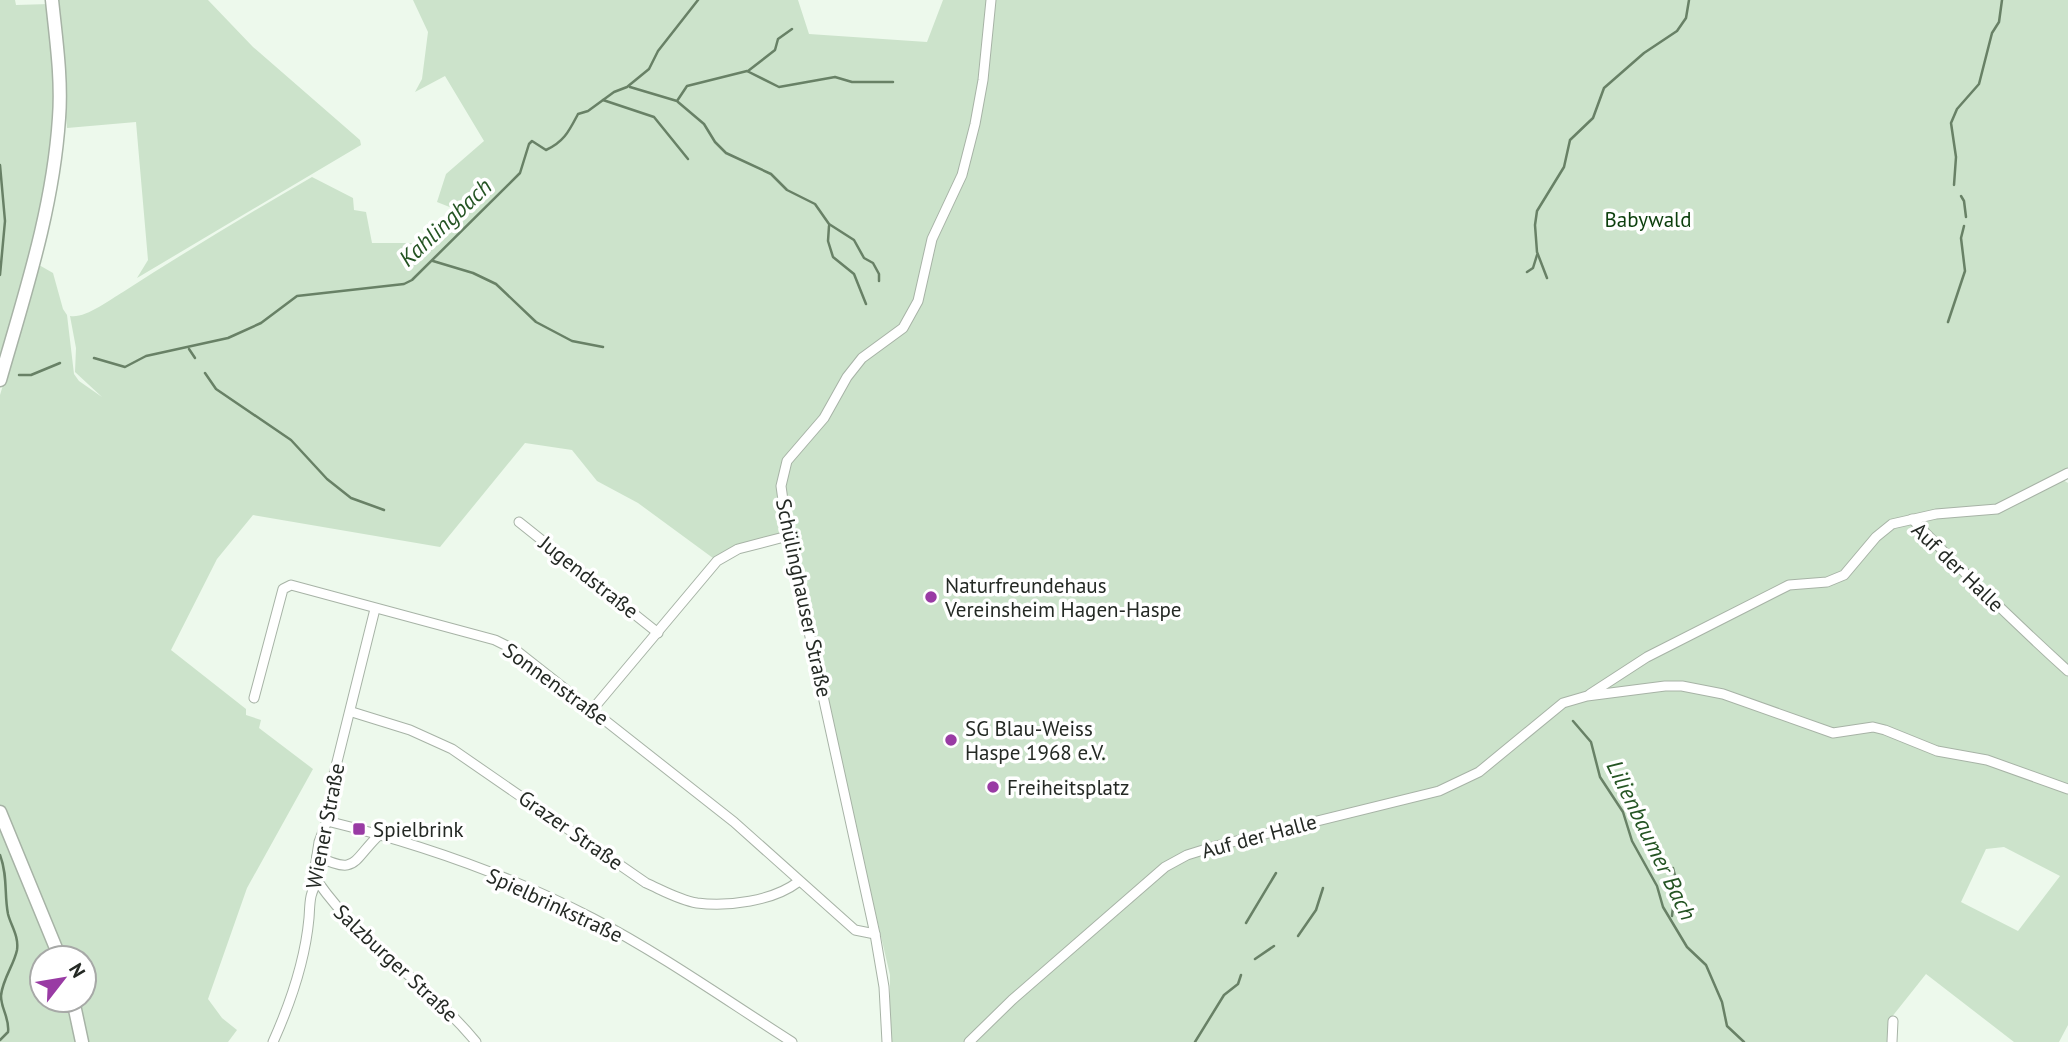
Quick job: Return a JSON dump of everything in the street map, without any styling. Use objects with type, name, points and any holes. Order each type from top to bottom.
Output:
[{"type":"main road","points":[[0,380],[36,262],[53,180],[60,86],[52,0]]},
{"type":"main road","points":[[0,812],[55,944]]},
{"type":"main road","points":[[77,1014],[82,1042]]},
{"type":"street","name":"Schülinghauser Straße","points":[[887,1042],[884,988],[875,934],[788,536],[781,486],[787,461],[824,418],[847,377],[862,358],[903,328],[918,301],[932,239],[954,195],[972,137],[984,80],[991,0]]},
{"type":"street","points":[[1912,519],[1997,509],[2068,473]]},
{"type":"street","name":"Auf der Halle","points":[[1587,696],[1647,657],[1789,584],[1827,582],[1844,575],[1876,537],[1892,524],[1912,519],[1971,582],[2068,671]]},
{"type":"street","name":"Jugendstraße","points":[[519,522],[658,633]]},
{"type":"street","name":"Jugendstraße","points":[[592,710],[727,553],[788,536]]},
{"type":"street","name":"Sonnenstraße","points":[[254,698],[286,586],[298,585],[375,608],[435,621],[495,640],[515,650],[734,822],[799,883],[855,930],[875,934]]},
{"type":"street","name":"Wiener Straße","points":[[273,1042],[292,998],[307,940],[312,889],[318,882],[317,856],[327,821],[334,774],[352,712],[375,608]]},
{"type":"street","name":"Auf der Halle","points":[[968,1042],[1012,1000],[1165,867],[1187,855],[1216,846],[1439,791],[1479,772],[1563,703],[1587,696],[1682,686],[1723,694],[1833,733],[1873,727],[1885,730],[1937,751],[1987,760],[2068,789]]},
{"type":"street","name":"Grazer Straße","points":[[352,712],[410,730],[453,749],[646,883],[673,895],[697,902],[747,901],[799,883]]},
{"type":"street","name":"Spielbrinkstraße","points":[[327,821],[379,835],[507,879],[592,918],[792,1042]]},
{"type":"street","points":[[317,856],[332,865],[345,866],[356,860],[379,835]]},
{"type":"street","name":"Salzburger Straße","points":[[318,882],[350,923],[452,1013],[477,1042]]},
{"type":"street","points":[[1892,1042],[1893,1021]]},
{"type":"green space","points":[[0,0],[15,0],[16,5],[49,4],[57,48],[53,180],[0,380]]},
{"type":"green space","points":[[56,0],[208,0],[253,47],[360,140],[361,145],[137,278],[148,260],[136,122],[67,128]]},
{"type":"green space","name":"Babywald","points":[[413,0],[798,0],[809,34],[927,42],[943,0],[2068,0],[2068,472],[2061,479],[2068,483],[2068,1025],[2059,1042],[2014,1042],[1926,974],[1891,1018],[1890,1042],[890,1042],[890,975],[788,537],[738,549],[717,561],[638,503],[597,481],[572,450],[525,443],[440,547],[253,515],[217,559],[171,650],[246,709],[246,715],[261,720],[259,728],[313,769],[247,888],[208,999],[222,1018],[237,1030],[228,1042],[0,1042],[0,395],[39,265],[53,273],[67,315],[74,374],[79,381],[102,397],[75,372],[76,348],[70,316],[83,315],[97,308],[312,177],[353,198],[354,210],[366,212],[372,243],[416,243],[462,212],[437,202],[446,174],[484,141],[445,76],[415,92],[422,79],[428,32]],"holes":[[[2004,847],[2060,876],[2018,931],[1961,902],[1986,849]]]},
{"type":"waterway","name":"Kahlingbach","points":[[94,358],[125,367],[146,356],[228,338],[261,323],[297,296],[404,284],[412,280],[520,173],[532,141],[546,150],[552,147],[565,135],[578,114],[588,111],[614,92],[627,87],[649,69],[658,51],[698,0]]},
{"type":"waterway","points":[[1547,278],[1537,252],[1537,211],[1564,167],[1570,140],[1593,118],[1604,88],[1644,53],[1677,31],[1686,18],[1689,0]]},
{"type":"waterway","points":[[1954,185],[1956,157],[1951,123],[1957,109],[1979,84],[1992,33],[1999,22],[2002,0]]},
{"type":"waterway","points":[[748,71],[775,50],[778,39],[792,29]]},
{"type":"waterway","points":[[630,87],[677,101],[687,86],[747,71],[779,87],[835,77],[852,82],[893,82]]},
{"type":"waterway","points":[[603,100],[654,117],[688,159]]},
{"type":"waterway","points":[[678,102],[704,124],[715,142],[726,153],[771,174],[787,190],[815,204],[829,224],[854,240],[864,258],[873,263],[879,274],[879,281]]},
{"type":"waterway","points":[[0,165],[5,221],[0,275]]},
{"type":"waterway","points":[[1961,196],[1966,217]]},
{"type":"waterway","points":[[829,226],[828,241],[833,257],[854,274],[866,304]]},
{"type":"waterway","points":[[1948,322],[1965,271],[1961,238],[1964,226]]},
{"type":"waterway","points":[[1527,272],[1533,268],[1537,255]]},
{"type":"waterway","points":[[433,261],[473,273],[496,284],[536,322],[572,341],[603,347]]},
{"type":"waterway","points":[[189,349],[195,358]]},
{"type":"waterway","points":[[19,375],[31,375],[60,363]]},
{"type":"waterway","points":[[205,373],[216,389],[291,440],[327,479],[351,498],[384,510]]},
{"type":"waterway","name":"Lilienbaumer Bach","points":[[1573,721],[1591,742],[1600,777],[1623,812],[1632,841],[1657,886],[1663,907],[1687,947],[1706,965],[1722,1002],[1727,1026],[1744,1042]]},
{"type":"waterway","points":[[0,855],[8,914],[17,945],[2,990],[1,1001],[7,1018],[8,1032],[0,1040]]},
{"type":"waterway","points":[[1672,916],[1676,879],[1673,868]]},
{"type":"waterway","points":[[1246,923],[1276,873]]},
{"type":"waterway","points":[[1298,936],[1316,910],[1323,888]]},
{"type":"waterway","points":[[1255,959],[1274,946]]},
{"type":"waterway","points":[[1195,1042],[1224,995],[1238,984],[1241,975]]},
{"type":"place","name":"Naturfreundehaus Vereinsheim Hagen-Haspe","points":[[931,597]]},
{"type":"place","name":"SG Blau-Weiss Haspe 1968 e.V.","points":[[951,740]]},
{"type":"place","name":"Freiheitsplatz","points":[[993,787]]},
{"type":"place","name":"Spielbrink","points":[[359,829]]}]
